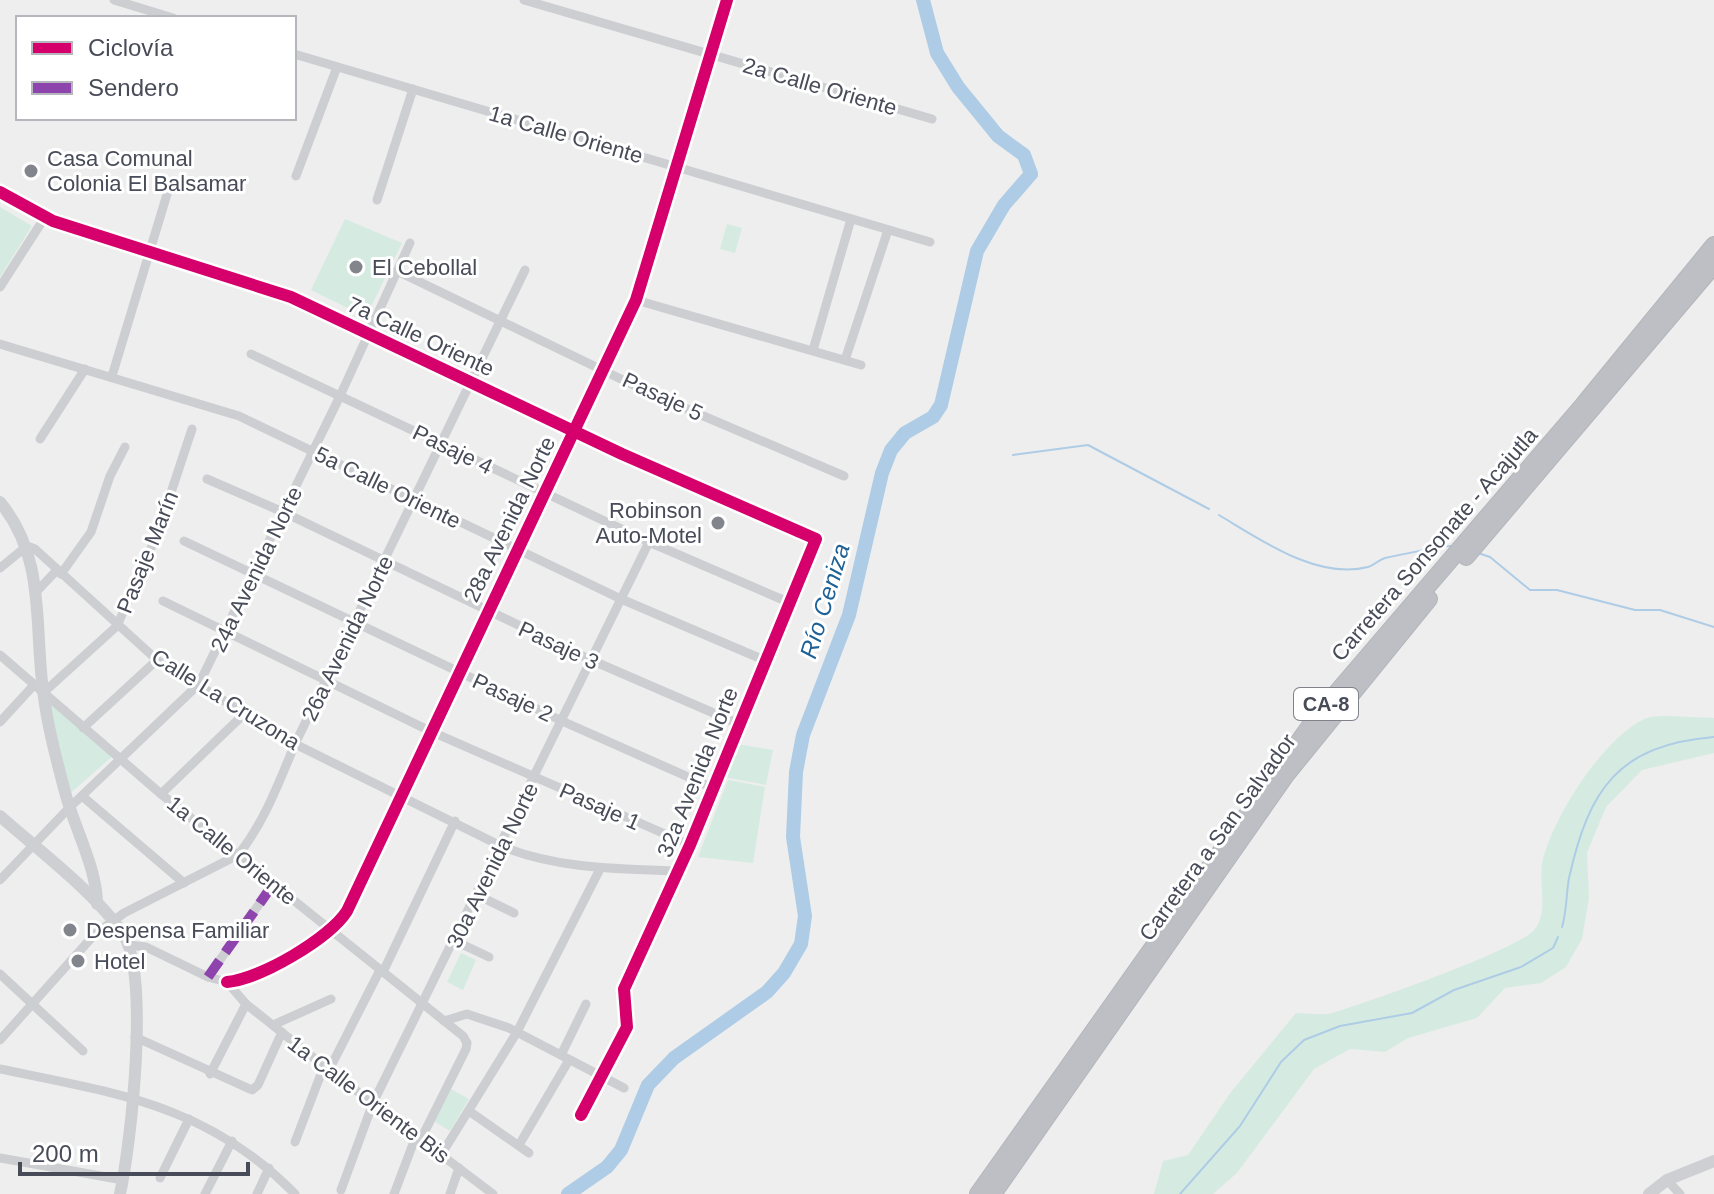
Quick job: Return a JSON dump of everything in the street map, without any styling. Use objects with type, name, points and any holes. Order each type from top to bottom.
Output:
[{"type":"highway","name":"Carretera Sonsonate - Acajutla","points":[[978,1194],[1319,713],[1583,405],[1714,245]]},
{"type":"highway","name":"Carretera a San Salvador","points":[[993,1194],[1286,775],[1432,596],[1590,415],[1714,265]]},
{"type":"street","points":[[114,0],[143,4],[169,16]]},
{"type":"street","name":"2a Calle Oriente","points":[[524,0],[932,119]]},
{"type":"street","name":"28a Avenida Norte","points":[[227,982],[247,978],[331,931],[347,911],[636,300],[727,0]]},
{"type":"street","name":"1a Calle Oriente","points":[[296,55],[930,242]]},
{"type":"street","points":[[296,176],[337,67]]},
{"type":"street","points":[[377,200],[413,89]]},
{"type":"street","points":[[112,376],[171,181]]},
{"type":"street","name":"7a Calle Oriente","points":[[0,192],[45,217],[273,289],[816,539]]},
{"type":"street","points":[[0,287],[45,217]]},
{"type":"street","points":[[813,350],[851,219]]},
{"type":"street","points":[[845,360],[888,230]]},
{"type":"street","name":"24a Avenida Norte","points":[[0,880],[69,808],[199,684],[340,396],[410,243]]},
{"type":"street","name":"26a Avenida Norte","points":[[238,855],[269,805],[295,744],[329,680],[525,270]]},
{"type":"street","name":"Pasaje 5","points":[[397,271],[502,318],[652,394],[844,476]]},
{"type":"street","points":[[636,300],[861,365]]},
{"type":"street","name":"5a Calle Oriente","points":[[0,344],[231,413],[621,599],[764,660]]},
{"type":"street","name":"Pasaje 4","points":[[251,354],[649,542],[788,602]]},
{"type":"street","points":[[40,439],[85,369]]},
{"type":"street","name":"Pasaje Marín","points":[[0,722],[117,626],[158,532],[192,429]]},
{"type":"street","points":[[38,590],[59,572],[91,532],[110,476],[125,447]]},
{"type":"street","name":"Pasaje 3","points":[[207,479],[385,560],[591,660],[739,724]]},
{"type":"street","points":[[0,502],[27,546],[38,590],[38,689],[69,808],[95,886],[97,904]]},
{"type":"street","name":"32a Avenida Norte","points":[[602,1076],[628,1021],[623,1002],[624,989],[690,845],[816,539]]},
{"type":"street","name":"Pasaje 2","points":[[184,541],[562,721],[713,788]]},
{"type":"street","name":"30a Avenida Norte","points":[[341,1190],[373,1103],[649,542]]},
{"type":"street","points":[[0,568],[27,546]]},
{"type":"street","name":"Calle La Cruzona","points":[[27,546],[157,660],[295,744],[501,846],[532,857],[600,869],[678,871]]},
{"type":"street","name":"Pasaje 1","points":[[163,601],[430,731],[690,845]]},
{"type":"street","name":"1a Calle Oriente","points":[[0,655],[161,794],[444,1021],[467,1043],[418,1138]]},
{"type":"street","points":[[83,728],[157,660]]},
{"type":"street","points":[[161,794],[244,714]]},
{"type":"street","points":[[82,796],[184,883]]},
{"type":"street","points":[[0,816],[97,904],[116,924],[129,945],[134,988],[135,1097],[120,1194]]},
{"type":"street","points":[[295,1142],[327,1068],[381,971],[455,821]]},
{"type":"street","points":[[0,1040],[94,935],[238,855]]},
{"type":"street","points":[[441,1155],[517,1032],[600,869]]},
{"type":"street","points":[[208,977],[274,883]]},
{"type":"street","points":[[477,895],[514,913]]},
{"type":"street","points":[[455,941],[489,957]]},
{"type":"street","points":[[129,945],[146,947],[208,977],[227,982]]},
{"type":"street","points":[[0,974],[83,1051]]},
{"type":"street","name":"1a Calle Oriente Bis","points":[[227,982],[246,1004],[493,1194]]},
{"type":"street","points":[[273,1025],[331,999]]},
{"type":"street","points":[[210,1074],[246,1004]]},
{"type":"street","points":[[519,1145],[565,1057],[586,1004]]},
{"type":"street","points":[[444,1021],[467,1014],[517,1032],[624,1088]]},
{"type":"street","points":[[135,1037],[210,1074],[252,1090],[258,1085],[282,1032]]},
{"type":"street","points":[[0,1069],[135,1097],[189,1119],[232,1141],[269,1168],[295,1194]]},
{"type":"street","points":[[581,1115],[602,1076]]},
{"type":"street","points":[[469,1111],[529,1153]]},
{"type":"street","points":[[160,1178],[189,1119]]},
{"type":"street","points":[[394,1194],[418,1138]]},
{"type":"street","points":[[205,1194],[232,1141]]},
{"type":"street","points":[[0,1158],[123,1180]]},
{"type":"street","points":[[1649,1194],[1667,1180],[1714,1161]]},
{"type":"street","points":[[257,1194],[269,1168]]},
{"type":"street","points":[[450,1194],[459,1168]]},
{"type":"street","points":[[1667,1180],[1680,1194]]},
{"type":"green space","points":[[0,207],[32,226],[0,277]]},
{"type":"green space","name":"El Cebollal","points":[[345,219],[402,243],[366,317],[311,290]]},
{"type":"green space","points":[[727,224],[742,228],[735,253],[720,249]]},
{"type":"green space","points":[[48,702],[113,756],[68,795]]},
{"type":"green space","points":[[1647,718],[1714,718],[1714,753],[1642,770],[1606,807],[1587,853],[1589,898],[1582,939],[1566,967],[1541,983],[1505,988],[1477,1018],[1408,1038],[1385,1052],[1350,1049],[1314,1069],[1237,1173],[1213,1194],[1154,1194],[1163,1161],[1188,1155],[1231,1092],[1296,1013],[1328,1014],[1375,999],[1471,963],[1522,939],[1534,930],[1541,914],[1543,859],[1569,800],[1597,761],[1628,729]]},
{"type":"green space","points":[[737,744],[773,750],[766,785],[724,777]]},
{"type":"green space","points":[[728,780],[765,787],[753,863],[698,857]]},
{"type":"green space","points":[[461,953],[476,960],[463,990],[447,982]]},
{"type":"green space","points":[[451,1089],[469,1099],[450,1131],[432,1120]]},
{"type":"waterway","name":"Río Ceniza","points":[[568,1194],[607,1167],[621,1150],[648,1085],[674,1058],[767,992],[784,973],[801,944],[805,916],[793,837],[796,772],[803,735],[849,615],[882,473],[891,450],[905,433],[933,417],[941,405],[977,251],[1004,205],[1031,174],[1024,155],[998,136],[958,87],[937,53],[923,0]]},
{"type":"waterway","points":[[1013,455],[1088,445],[1209,509]]},
{"type":"waterway","points":[[1219,515],[1290,555],[1329,568],[1349,570],[1368,567],[1385,558],[1451,546]]},
{"type":"waterway","points":[[1478,553],[1490,557],[1530,590],[1557,590],[1635,610],[1660,610],[1714,627]]},
{"type":"waterway","points":[[1562,927],[1577,847],[1598,796],[1613,777],[1631,762],[1654,750],[1714,737]]},
{"type":"waterway","points":[[1180,1194],[1240,1126],[1281,1062],[1304,1040],[1340,1026],[1412,1013],[1454,990],[1521,967],[1553,948],[1558,937]]},
{"type":"marked path","points":[[208,977],[274,883]]},
{"type":"cycle path","points":[[227,982],[257,974],[293,956],[325,933],[347,911],[636,300],[727,0]]},
{"type":"cycle path","points":[[0,192],[53,221],[291,297],[622,454],[816,539],[690,845],[624,989],[627,1027],[581,1115]]},
{"type":"place","name":"Casa Comunal Colonia El Balsamar","points":[[31,171]]},
{"type":"place","name":"El Cebollal","points":[[356,267]]},
{"type":"place","name":"Robinson Auto-Motel","points":[[718,523]]},
{"type":"place","name":"Despensa Familiar","points":[[70,930]]},
{"type":"place","name":"Hotel","points":[[78,961]]}]
